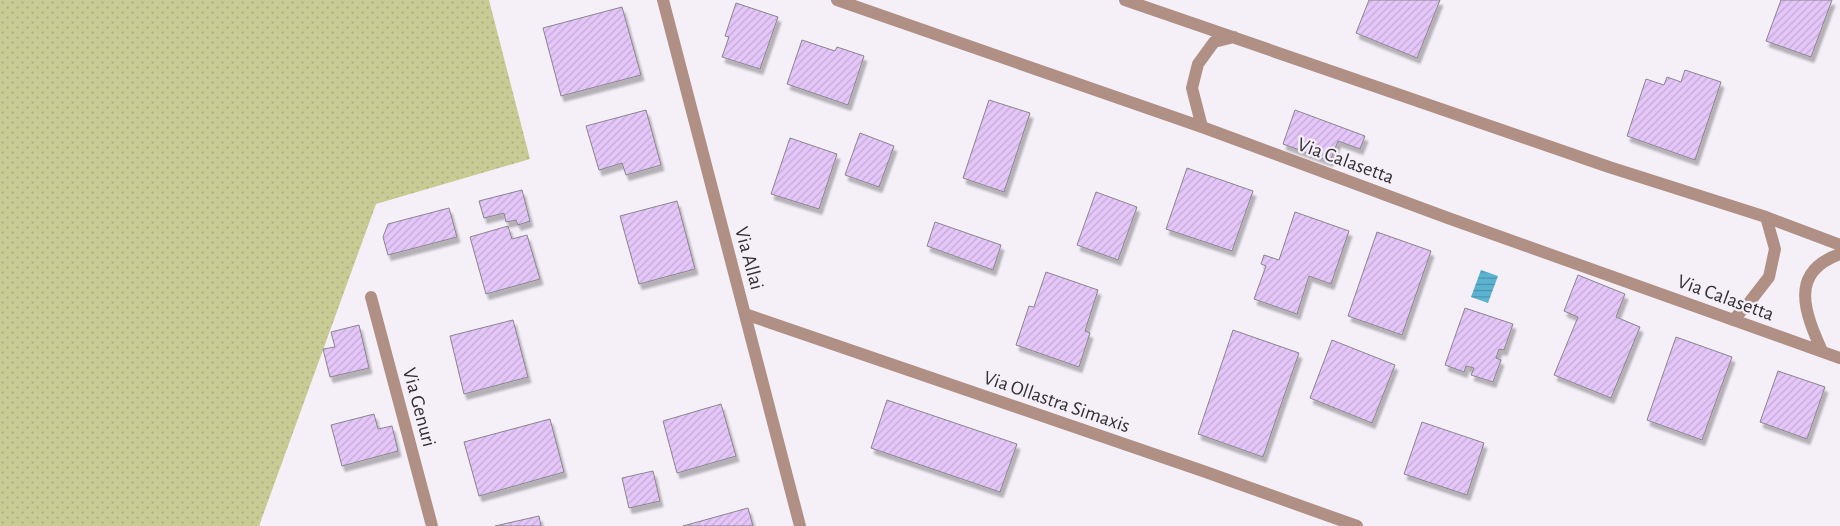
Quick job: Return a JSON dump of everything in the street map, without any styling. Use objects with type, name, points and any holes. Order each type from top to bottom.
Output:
[{"type":"street","name":"Via Allai","points":[[663,0],[800,526]]},
{"type":"street","name":"Via Calasetta","points":[[837,0],[1202,127],[1448,218],[1840,358]]},
{"type":"street","points":[[1125,0],[1609,167],[1766,217],[1840,245]]},
{"type":"street","points":[[1202,127],[1192,88],[1198,64],[1214,42],[1234,37]]},
{"type":"street","points":[[1733,320],[1769,278],[1775,249],[1766,217]]},
{"type":"street","points":[[1822,351],[1805,307],[1807,280],[1820,262],[1840,254]]},
{"type":"street","name":"Via Genuri","points":[[371,297],[432,526]]},
{"type":"street","name":"Via Ollastra Simaxis","points":[[745,314],[1200,470],[1357,526]]},
{"type":"green space","points":[[0,0],[489,0],[530,159],[376,204],[259,526],[0,526]]},
{"type":"water","points":[[1481,270],[1498,276],[1488,303],[1471,297]]},
{"type":"building","points":[[1369,0],[1440,0],[1417,58],[1356,33]]},
{"type":"building","points":[[1781,0],[1832,0],[1811,57],[1766,41]]},
{"type":"building","points":[[736,3],[778,17],[760,69],[722,57],[729,37],[725,36]]},
{"type":"building","points":[[622,7],[641,75],[561,96],[543,28]]},
{"type":"building","points":[[802,40],[835,51],[837,47],[864,56],[848,105],[787,84]]},
{"type":"building","points":[[1685,70],[1721,82],[1695,160],[1627,136],[1646,79],[1664,85],[1667,77],[1681,82]]},
{"type":"building","points":[[989,100],[1030,113],[1004,192],[963,178]]},
{"type":"building","points":[[646,110],[661,165],[626,175],[622,163],[599,170],[586,126]]},
{"type":"building","points":[[1295,110],[1365,136],[1360,149],[1338,141],[1330,161],[1283,144]]},
{"type":"building","points":[[860,133],[894,146],[879,187],[845,175]]},
{"type":"building","points":[[790,138],[837,154],[819,209],[771,194]]},
{"type":"building","points":[[1187,168],[1253,191],[1232,251],[1166,229]]},
{"type":"building","points":[[522,190],[530,221],[518,225],[516,220],[506,222],[504,213],[484,218],[479,201]]},
{"type":"building","points":[[1096,192],[1137,207],[1118,260],[1077,245]]},
{"type":"building","points":[[677,201],[695,269],[639,284],[620,216]]},
{"type":"building","points":[[449,208],[457,237],[388,255],[383,237],[388,224]]},
{"type":"building","points":[[1295,212],[1349,231],[1331,284],[1309,276],[1297,314],[1254,299],[1266,266],[1261,264],[1264,255],[1279,260]]},
{"type":"building","points":[[935,222],[1001,245],[993,270],[927,246]]},
{"type":"building","points":[[508,226],[512,239],[527,235],[540,279],[486,294],[470,237]]},
{"type":"building","points":[[1377,232],[1431,251],[1402,335],[1348,316]]},
{"type":"building","points":[[1046,272],[1098,290],[1085,331],[1090,333],[1079,367],[1016,345],[1029,306],[1034,307]]},
{"type":"building","points":[[1578,275],[1625,294],[1616,317],[1640,327],[1611,398],[1554,375],[1578,317],[1564,311]]},
{"type":"building","points":[[1465,308],[1513,324],[1504,350],[1499,349],[1496,358],[1501,360],[1493,382],[1471,375],[1474,368],[1466,366],[1464,372],[1445,365]]},
{"type":"building","points":[[513,320],[528,377],[464,394],[450,336]]},
{"type":"building","points":[[359,325],[369,368],[330,377],[323,349],[335,347],[331,332]]},
{"type":"building","points":[[1233,330],[1299,353],[1263,457],[1198,434]]},
{"type":"building","points":[[1676,337],[1732,357],[1702,440],[1647,420]]},
{"type":"building","points":[[1332,340],[1395,365],[1372,423],[1310,398]]},
{"type":"building","points":[[1778,371],[1825,387],[1807,439],[1760,422]]},
{"type":"building","points":[[887,400],[1017,444],[1000,492],[871,448]]},
{"type":"building","points":[[721,404],[736,456],[677,473],[663,421]]},
{"type":"building","points":[[374,414],[378,429],[392,426],[398,451],[342,466],[331,425]]},
{"type":"building","points":[[550,419],[564,472],[479,496],[464,442]]},
{"type":"building","points":[[1422,422],[1484,443],[1467,495],[1404,474]]},
{"type":"building","points":[[653,471],[660,501],[629,508],[622,478]]},
{"type":"building","points":[[748,508],[753,526],[683,526]]},
{"type":"building","points":[[539,516],[541,526],[495,526]]}]
